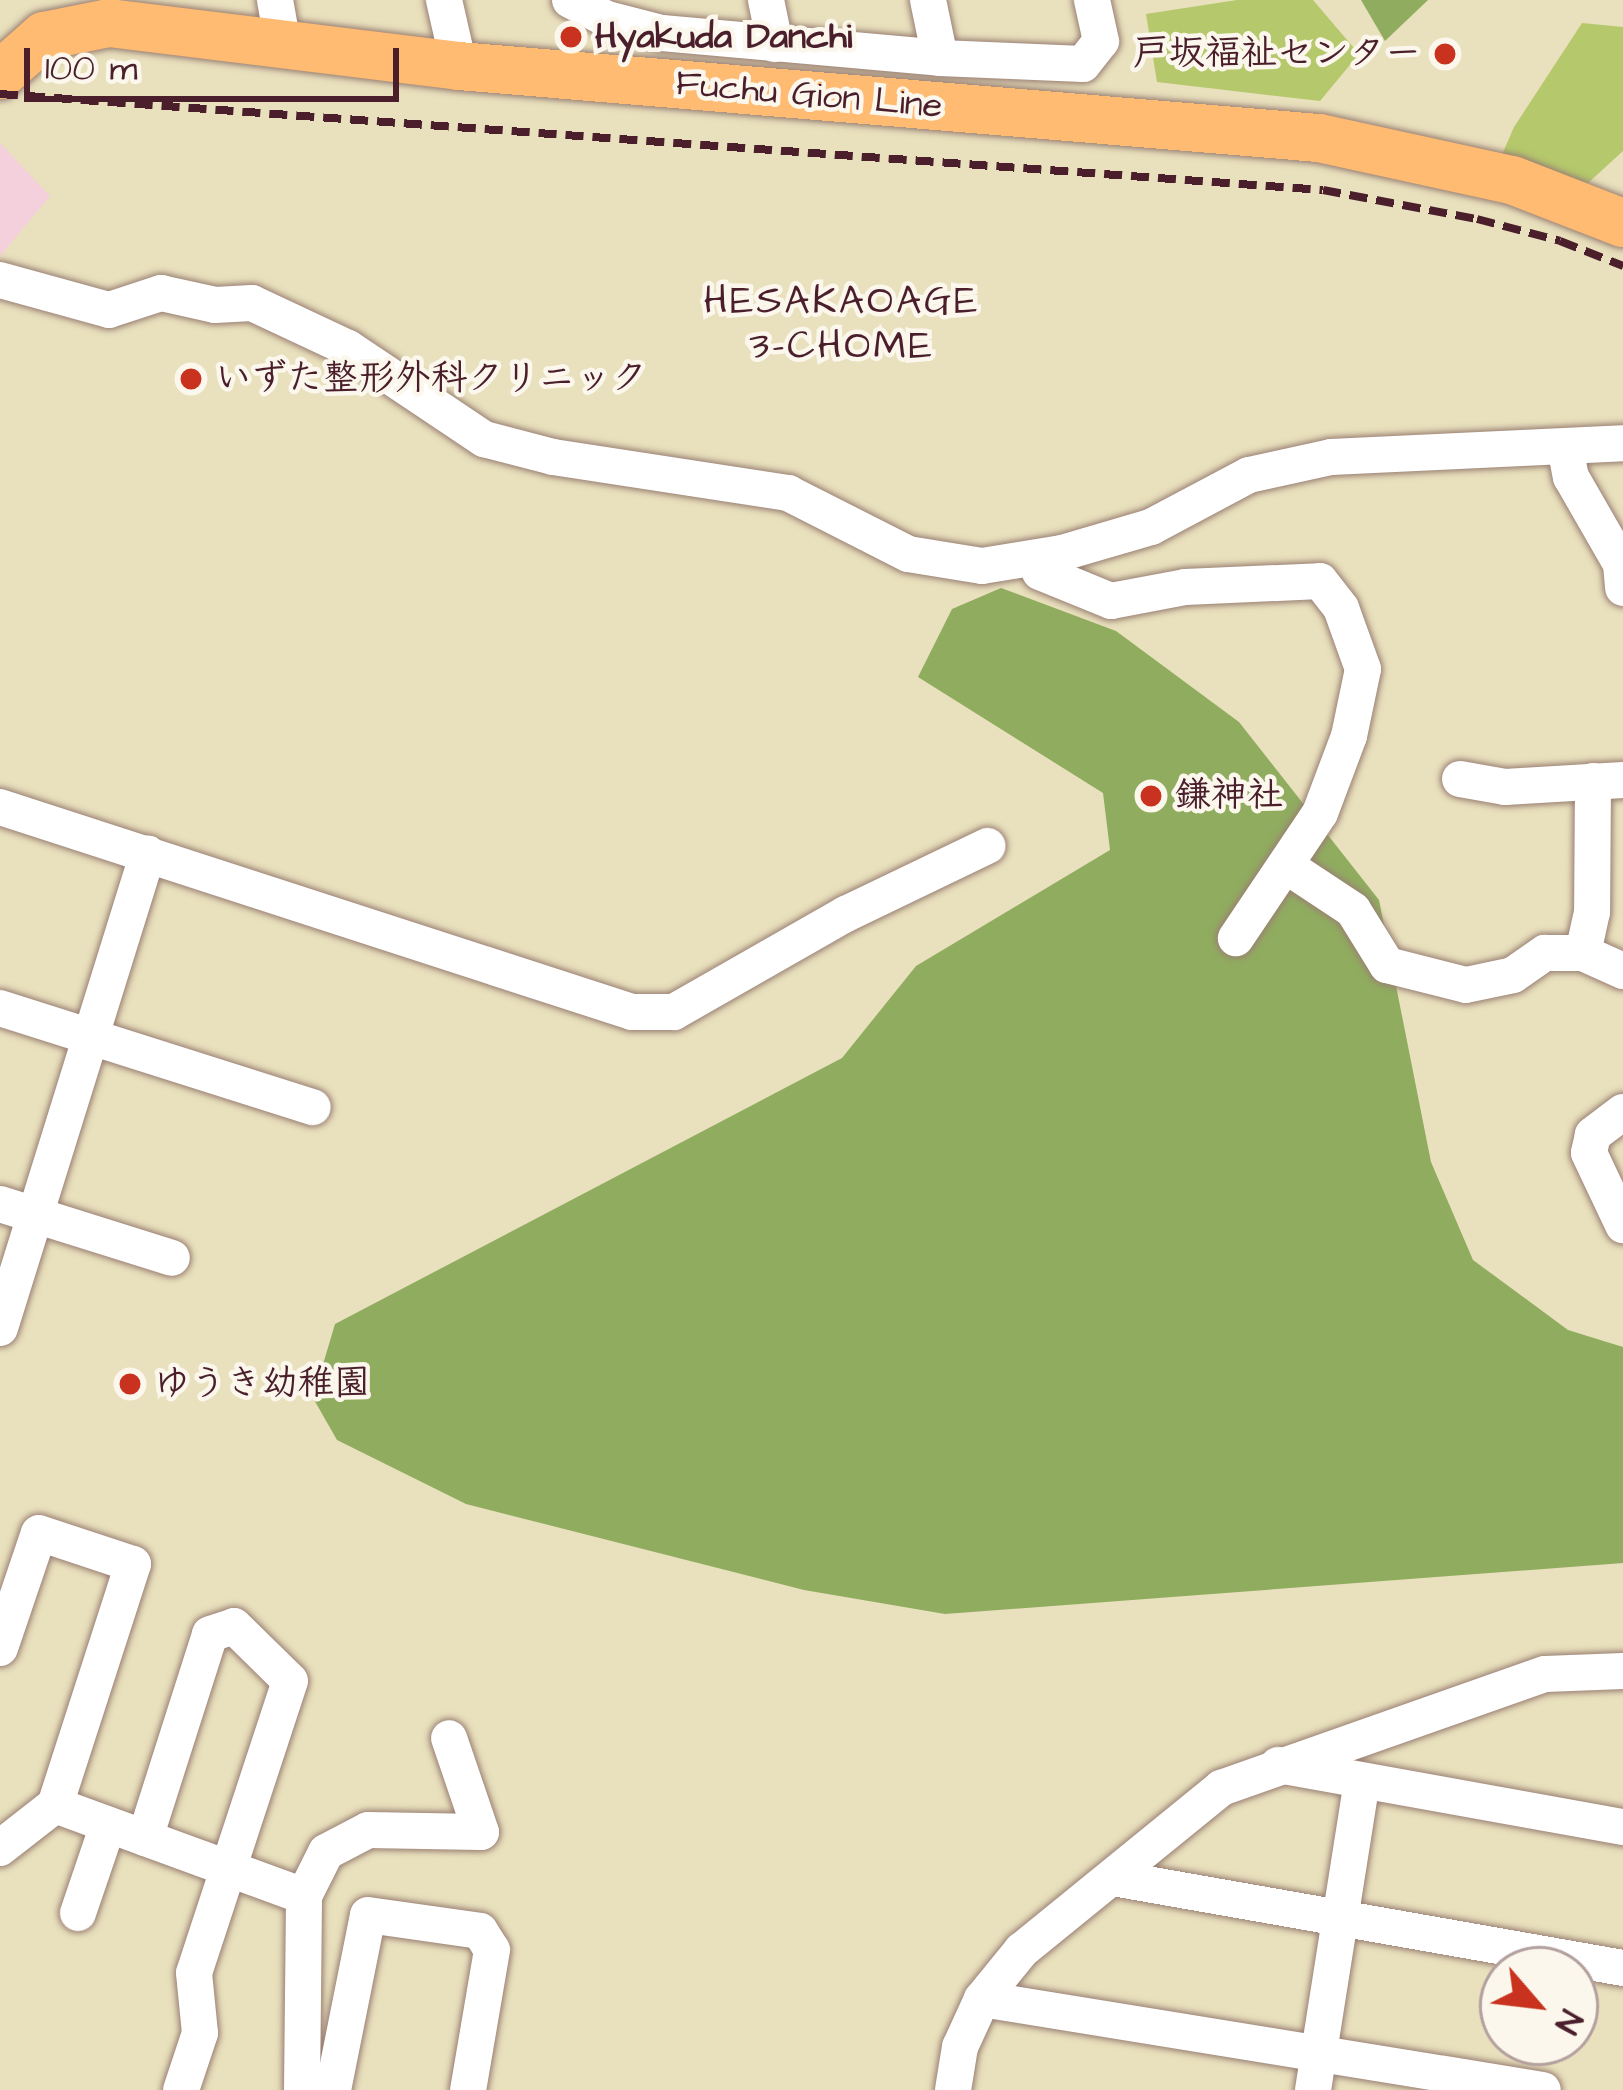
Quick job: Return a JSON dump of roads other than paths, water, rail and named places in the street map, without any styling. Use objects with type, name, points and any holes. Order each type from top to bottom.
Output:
[{"type":"main road","name":"Fuchu Gion Line","points":[[0,75],[44,36],[109,23],[279,22],[459,66],[1318,139],[1511,180],[1623,223]]},
{"type":"street","points":[[444,0],[459,66]]},
{"type":"street","points":[[570,0],[662,33],[940,58],[1082,64],[1101,41],[1092,0]]},
{"type":"street","points":[[766,0],[775,44]]},
{"type":"street","points":[[928,0],[940,58]]},
{"type":"street","points":[[0,280],[109,310],[161,293],[215,305],[252,303],[347,348],[484,439],[553,457],[788,493],[908,554],[982,566],[1151,527],[1249,475],[1330,457],[1623,442]]},
{"type":"street","points":[[1565,446],[1571,477],[1621,565],[1623,588]]},
{"type":"street","points":[[1034,557],[1040,572],[1111,601],[1185,587],[1320,581],[1341,608],[1363,669],[1349,736],[1320,813],[1236,938]]},
{"type":"street","points":[[1460,779],[1505,787],[1608,780],[1582,953]]},
{"type":"street","points":[[0,807],[632,1012],[674,1012],[846,914],[988,846]]},
{"type":"street","points":[[0,1328],[17,1210],[89,1036],[148,854]]},
{"type":"street","points":[[1288,867],[1353,910],[1387,965],[1466,986],[1513,975],[1545,953],[1582,953],[1623,971]]},
{"type":"street","points":[[0,1007],[313,1107]]},
{"type":"street","points":[[1623,1112],[1593,1135],[1589,1153],[1623,1225]]},
{"type":"street","points":[[17,1210],[172,1258]]},
{"type":"street","points":[[0,1648],[39,1533],[134,1564],[55,1805],[0,1848]]},
{"type":"street","points":[[145,1838],[210,1634],[234,1626],[290,1681],[194,1972],[200,2033],[181,2090]]},
{"type":"street","points":[[952,2090],[960,2047],[982,1999],[1022,1950],[1221,1788],[1545,1674],[1623,1671]]},
{"type":"street","points":[[302,2090],[304,1895],[326,1852],[368,1830],[482,1832],[449,1738]]},
{"type":"street","points":[[1276,1765],[1623,1827]]},
{"type":"street","points":[[1312,2090],[1362,1781]]},
{"type":"street","points":[[55,1805],[304,1895]]},
{"type":"street","points":[[78,1913],[108,1825]]},
{"type":"street","points":[[1113,1878],[1623,1968]]},
{"type":"street","points":[[333,2090],[368,1915],[480,1930],[492,1950],[468,2090]]},
{"type":"street","points":[[982,1999],[1543,2090]]},
{"type":"railway","points":[[0,94],[1323,190],[1477,219],[1560,241],[1623,266]]},
{"type":"place","name":"Hyakuda Danchi","points":[[571,37]]},
{"type":"place","name":"戸坂福祉センター","points":[[1445,54]]},
{"type":"place","name":"いずた整形外科クリニック","points":[[191,379]]},
{"type":"place","name":"鎌神社","points":[[1151,796]]},
{"type":"place","name":"ゆうき幼稚園","points":[[130,1384]]},
{"type":"district","name":"HESAKAOAGE 3-CHOME","points":[[842,326]]}]
